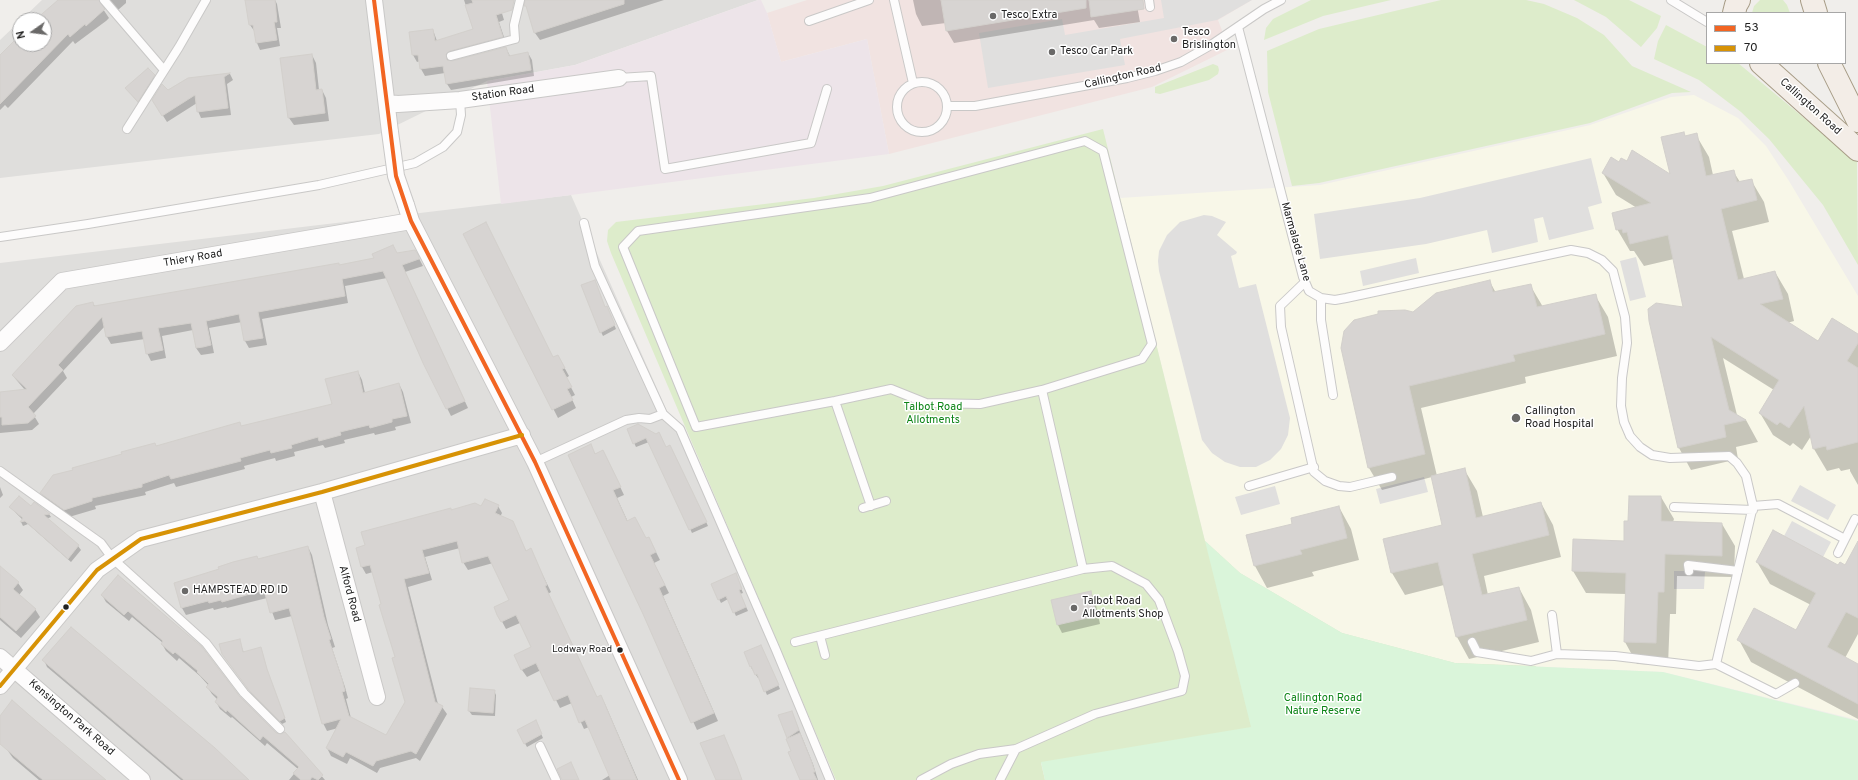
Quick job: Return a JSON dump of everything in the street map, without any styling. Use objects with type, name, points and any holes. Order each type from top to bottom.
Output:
[{"type":"main road","points":[[1734,12],[1739,0]]},
{"type":"main road","points":[[1812,0],[1816,12]]},
{"type":"main road","name":"Callington Road","points":[[1762,64],[1858,150]]},
{"type":"main road","name":"Callington Road","points":[[1830,64],[1858,121]]},
{"type":"street","points":[[374,0],[396,176],[411,221],[535,462],[679,780]]},
{"type":"street","name":"Station Road","points":[[387,102],[398,104],[460,100],[619,78]]},
{"type":"street","name":"Thiery Road","points":[[0,343],[62,281],[411,221]]},
{"type":"street","points":[[0,686],[13,668],[97,570],[141,539],[322,492],[522,435]]},
{"type":"street","name":"Alford Road","points":[[322,492],[377,697]]},
{"type":"street","name":"Kensington Park Road","points":[[0,657],[142,780]]},
{"type":"lane","points":[[104,0],[164,70]]},
{"type":"lane","points":[[127,129],[206,0]]},
{"type":"lane","points":[[451,56],[515,39],[514,25],[520,0]]},
{"type":"lane","points":[[809,21],[869,0]]},
{"type":"lane","points":[[894,0],[913,83]]},
{"type":"lane","name":"Callington Road","points":[[948,106],[975,106],[1148,73],[1181,62],[1211,46],[1281,0]]},
{"type":"lane","points":[[1671,0],[1706,21]]},
{"type":"lane","name":"Marmalade Lane","points":[[1238,27],[1303,278],[1310,291],[1321,298]]},
{"type":"lane","points":[[619,78],[651,76],[665,169],[811,143],[827,89]]},
{"type":"lane","points":[[926,82],[935,85],[942,91],[946,97],[948,106],[944,120],[934,129],[921,132],[907,127],[899,116],[897,103],[900,95],[906,87],[913,83],[926,82]]},
{"type":"lane","points":[[0,237],[88,224],[319,185],[415,163],[442,147],[456,132],[461,115],[460,100]]},
{"type":"lane","points":[[1085,141],[1103,151],[1152,344],[1142,359],[1042,390],[980,404],[926,402],[891,388],[834,401],[696,427],[623,247],[638,230],[870,198],[1085,141]]},
{"type":"lane","points":[[584,223],[595,266],[663,414],[680,429],[776,650],[830,780]]},
{"type":"lane","points":[[1333,395],[1321,320],[1321,298],[1335,300],[1346,298],[1571,250],[1588,253],[1602,260],[1613,271],[1625,317],[1627,343],[1622,378],[1621,406],[1624,422],[1630,436],[1640,447],[1652,455],[1670,458],[1729,456],[1738,462],[1746,476],[1753,508],[1716,664]]},
{"type":"lane","points":[[1305,282],[1280,306],[1281,328],[1314,472],[1325,481],[1339,486],[1350,487],[1392,477]]},
{"type":"lane","points":[[1042,390],[1084,569]]},
{"type":"lane","points":[[834,401],[867,507],[886,501]]},
{"type":"lane","points":[[535,462],[626,420],[639,418],[650,419],[663,414]]},
{"type":"lane","points":[[680,429],[694,422]]},
{"type":"lane","points":[[1249,486],[1314,467]]},
{"type":"lane","points":[[0,471],[101,543],[112,558],[206,643],[244,693],[280,729]]},
{"type":"lane","points":[[1674,507],[1753,508],[1778,504],[1845,539]]},
{"type":"lane","points":[[1838,553],[1855,519]]},
{"type":"lane","points":[[1688,571],[1688,565],[1738,571]]},
{"type":"lane","points":[[795,642],[1084,569],[1112,566],[1146,584],[1159,600],[1178,651],[1185,676],[1182,691],[1095,714],[1016,749],[979,754],[951,764],[921,780]]},
{"type":"lane","points":[[1552,616],[1557,654]]},
{"type":"lane","points":[[820,636],[825,656]]},
{"type":"lane","points":[[1472,642],[1476,652],[1486,655],[1531,660],[1557,654],[1615,656],[1699,666],[1716,664],[1776,694],[1795,683]]},
{"type":"lane","points":[[540,746],[556,780]]},
{"type":"lane","points":[[1000,780],[1016,749]]},
{"type":"shaded area","points":[[42,0],[758,0],[575,65],[487,81],[379,134],[0,178],[0,40],[12,29],[12,52],[52,52],[52,12],[29,12]]},
{"type":"shaded area","points":[[761,0],[767,13],[781,62],[867,39],[889,154],[501,204],[487,81],[575,65]]},
{"type":"shaded area","points":[[807,0],[1252,0],[1218,20],[1229,49],[1152,87],[889,154],[867,39],[781,62],[767,13]]},
{"type":"shaded area","name":"Tesco Car Park","points":[[1161,0],[1252,0],[1217,20],[1120,39],[1125,65],[988,88],[979,33],[1062,19],[1065,35],[1164,18]]},
{"type":"shaded area","name":"Callington Road Hospital","points":[[1694,95],[1738,118],[1766,146],[1789,181],[1858,296],[1858,720],[1663,672],[1455,663],[1342,633],[1240,573],[1205,541],[1120,198],[1320,185],[1590,125],[1671,97]]},
{"type":"shaded area","points":[[1591,158],[1602,203],[1588,207],[1594,229],[1549,240],[1543,217],[1534,219],[1538,242],[1492,253],[1487,230],[1426,244],[1320,259],[1314,214],[1420,198]]},
{"type":"shaded area","points":[[571,195],[716,521],[827,780],[0,780],[0,263]]},
{"type":"shaded area","points":[[1204,215],[1212,216],[1226,222],[1217,235],[1237,252],[1231,256],[1239,288],[1256,284],[1290,418],[1288,435],[1281,449],[1270,460],[1256,467],[1240,467],[1225,462],[1212,453],[1202,440],[1159,271],[1159,251],[1167,235],[1180,222]]},
{"type":"shaded area","points":[[1636,257],[1646,297],[1630,301],[1620,261]]},
{"type":"shaded area","points":[[1416,258],[1419,273],[1363,286],[1360,271]]},
{"type":"shaded area","points":[[1424,477],[1428,492],[1380,504],[1376,489]]},
{"type":"shaded area","points":[[1800,485],[1836,505],[1828,520],[1791,501]]},
{"type":"shaded area","points":[[1275,486],[1280,504],[1241,515],[1235,497]]},
{"type":"shaded area","points":[[1792,521],[1831,542],[1823,557],[1784,536]]},
{"type":"shaded area","points":[[1674,571],[1705,571],[1704,589],[1674,589]]},
{"type":"green space","points":[[1311,0],[1391,0],[1323,16],[1264,40],[1266,28],[1273,19]]},
{"type":"green space","points":[[1441,0],[1526,0],[1544,4],[1577,18],[1604,35],[1632,66],[1691,92],[1672,93],[1590,123],[1319,183],[1292,186],[1268,92],[1267,51],[1319,29]]},
{"type":"green space","points":[[1574,0],[1629,0],[1661,16],[1657,28],[1641,47],[1606,17]]},
{"type":"green space","points":[[1760,0],[1783,0],[1790,12],[1752,12],[1754,6]]},
{"type":"green space","points":[[1666,25],[1706,46],[1706,64],[1739,64],[1857,162],[1858,265],[1823,205],[1769,139],[1741,112],[1699,80],[1654,59],[1658,41]]},
{"type":"green space","points":[[1213,64],[1218,66],[1218,74],[1209,80],[1160,94],[1155,93],[1155,87]]},
{"type":"green space","name":"Talbot Road Allotments","points":[[1103,129],[1205,541],[1240,573],[1342,633],[1455,663],[1536,666],[1524,780],[1041,763],[1045,780],[836,780],[611,253],[607,241],[608,230],[616,222],[814,198],[883,186]]},
{"type":"green space","name":"Callington Road Nature Reserve","points":[[1205,541],[1240,573],[1342,633],[1455,663],[1663,672],[1858,721],[1858,780],[1045,780],[1041,762],[1251,727]]},
{"type":"building","points":[[58,0],[99,0],[105,9],[86,26],[85,24],[70,37],[68,34],[52,50],[52,12],[44,12]]},
{"type":"building","points":[[245,0],[275,0],[277,22],[274,22],[277,40],[256,43],[253,25],[249,25]]},
{"type":"building","points":[[472,0],[514,0],[512,10],[496,15],[503,37],[450,51],[446,54],[447,60],[452,61],[506,47],[509,56],[528,52],[531,70],[446,84],[443,66],[420,69],[418,55],[412,55],[409,32],[433,29],[435,41],[473,29],[465,5],[473,3]]},
{"type":"building","points":[[525,0],[624,0],[624,4],[534,33],[526,6],[524,6]]},
{"type":"building","name":"Tesco Extra","points":[[941,0],[1086,0],[1086,8],[946,31]]},
{"type":"building","points":[[1089,0],[1143,0],[1144,9],[1091,17]]},
{"type":"building","points":[[12,43],[12,52],[51,52],[0,104],[0,55]]},
{"type":"building","points":[[312,54],[316,90],[322,89],[325,113],[288,118],[280,58]]},
{"type":"building","points":[[148,68],[155,75],[138,102],[125,88]]},
{"type":"building","points":[[230,73],[224,77],[228,108],[197,112],[195,95],[162,116],[152,100],[162,84],[168,90],[188,78]]},
{"type":"building","points":[[1684,132],[1685,136],[1697,133],[1706,176],[1734,170],[1737,182],[1752,179],[1757,200],[1721,209],[1738,280],[1775,271],[1783,299],[1760,304],[1818,341],[1832,318],[1858,334],[1858,343],[1847,361],[1858,368],[1858,442],[1827,450],[1826,446],[1813,449],[1804,406],[1789,428],[1780,422],[1777,425],[1759,413],[1779,380],[1711,337],[1729,410],[1746,420],[1724,425],[1726,437],[1678,448],[1649,321],[1648,309],[1656,303],[1683,307],[1668,235],[1630,244],[1627,232],[1623,233],[1622,229],[1616,230],[1612,213],[1651,203],[1602,173],[1611,157],[1619,162],[1621,158],[1627,161],[1632,150],[1670,174],[1661,137]]},
{"type":"building","points":[[486,222],[553,357],[558,355],[565,368],[562,369],[572,387],[567,389],[573,400],[552,410],[463,234]]},
{"type":"building","points":[[393,245],[397,253],[415,250],[419,256],[419,259],[402,265],[465,401],[446,409],[423,363],[383,271],[342,279],[345,296],[258,312],[263,338],[244,341],[239,314],[206,321],[211,345],[203,347],[196,348],[191,323],[158,328],[163,350],[146,354],[142,331],[106,337],[102,317],[58,365],[63,370],[28,407],[36,416],[28,423],[2,425],[2,417],[0,417],[0,392],[27,389],[12,375],[76,306],[93,302],[94,306],[339,263],[339,265],[374,258],[372,254]]},
{"type":"building","points":[[595,280],[605,307],[607,306],[615,325],[600,333],[581,285]]},
{"type":"building","points":[[1490,280],[1493,292],[1531,284],[1537,307],[1596,294],[1605,334],[1513,355],[1515,361],[1409,386],[1425,454],[1368,468],[1341,348],[1344,331],[1354,320],[1378,314],[1378,311],[1405,310],[1413,312],[1436,293]]},
{"type":"building","points":[[358,371],[363,393],[399,383],[407,416],[392,419],[392,422],[370,428],[369,425],[340,432],[341,435],[319,441],[318,437],[291,445],[292,448],[271,453],[270,450],[240,458],[241,461],[171,479],[169,475],[142,484],[142,487],[92,498],[92,501],[64,510],[40,493],[53,475],[122,454],[121,452],[155,443],[156,446],[240,422],[241,426],[332,404],[325,379]]},
{"type":"building","points":[[638,424],[656,434],[659,432],[666,447],[670,445],[707,522],[689,530],[646,438],[633,444],[627,429]]},
{"type":"building","points":[[591,444],[595,454],[603,450],[621,487],[613,490],[627,521],[635,517],[646,538],[649,537],[656,552],[650,555],[665,585],[659,588],[714,713],[691,723],[643,614],[568,455]]},
{"type":"building","points":[[1465,468],[1476,518],[1541,502],[1549,535],[1472,554],[1482,595],[1519,587],[1527,620],[1456,637],[1438,562],[1391,573],[1383,539],[1442,525],[1431,476]]},
{"type":"building","points":[[19,496],[31,506],[34,502],[50,514],[44,515],[79,545],[68,559],[25,521],[20,522],[23,518],[9,507]]},
{"type":"building","points":[[1629,496],[1661,496],[1661,521],[1722,523],[1722,556],[1665,554],[1664,592],[1658,592],[1656,643],[1624,642],[1626,573],[1572,571],[1573,539],[1624,541],[1624,521],[1628,521]]},
{"type":"building","points":[[485,499],[499,505],[495,513],[513,521],[526,551],[531,548],[547,585],[545,586],[597,697],[601,695],[637,780],[611,780],[585,720],[579,723],[568,695],[554,701],[536,663],[521,670],[514,655],[531,647],[516,615],[501,622],[497,615],[494,607],[509,600],[488,556],[462,563],[457,541],[422,550],[429,573],[404,579],[435,702],[443,706],[416,754],[411,751],[376,761],[373,766],[346,752],[343,757],[326,748],[341,719],[322,724],[289,608],[270,613],[264,590],[222,602],[221,600],[209,603],[208,601],[181,608],[174,583],[219,569],[218,567],[233,562],[257,556],[258,559],[308,546],[324,617],[331,639],[329,640],[345,691],[342,692],[349,716],[386,735],[405,702],[392,658],[395,657],[379,605],[381,604],[370,565],[361,567],[356,548],[365,545],[361,532],[451,508],[451,510],[475,503],[481,506]]},
{"type":"building","points":[[1339,506],[1347,538],[1300,550],[1302,554],[1254,566],[1246,535],[1292,524],[1291,518]]},
{"type":"building","points":[[1773,530],[1838,565],[1840,562],[1845,565],[1858,541],[1858,618],[1846,612],[1827,647],[1858,664],[1858,704],[1737,640],[1754,608],[1796,630],[1816,593],[1756,562]]},
{"type":"building","points":[[0,566],[19,582],[13,589],[36,609],[16,631],[0,617]]},
{"type":"building","points":[[736,573],[742,589],[739,590],[746,607],[733,613],[726,596],[718,600],[711,584]]},
{"type":"building","points":[[118,575],[202,647],[240,697],[276,733],[281,734],[285,732],[323,775],[318,780],[312,777],[310,780],[301,780],[293,773],[299,767],[263,736],[260,740],[227,710],[226,712],[215,702],[218,697],[206,687],[209,684],[197,672],[198,671],[175,652],[173,654],[161,644],[163,641],[128,611],[124,615],[101,595]]},
{"type":"building","name":"Talbot Road Allotments Shop","points":[[1091,591],[1096,616],[1057,625],[1051,600]]},
{"type":"building","points":[[71,627],[215,748],[249,780],[184,780],[42,660]]},
{"type":"building","points":[[240,639],[243,652],[261,647],[267,669],[285,718],[280,721],[248,689],[222,654],[219,644]]},
{"type":"building","points":[[761,645],[779,685],[764,692],[757,674],[755,675],[751,666],[750,667],[744,652]]},
{"type":"building","points":[[470,688],[495,690],[493,713],[468,711]]},
{"type":"building","points":[[12,700],[106,780],[43,780],[0,744],[0,716]]},
{"type":"building","points":[[792,711],[799,730],[787,738],[778,715]]},
{"type":"building","points":[[536,720],[542,734],[524,744],[517,730]]},
{"type":"building","points":[[800,733],[817,780],[800,780],[788,752],[791,751],[786,739]]},
{"type":"building","points":[[724,735],[742,780],[716,780],[700,743]]},
{"type":"building","points":[[571,762],[579,780],[562,780],[557,769]]},
{"type":"transit line","name":"53","points":[[374,0],[396,176],[411,221],[535,462],[679,780]]},
{"type":"transit line","name":"70","points":[[0,686],[97,570],[141,539],[322,492],[522,435]]},
{"type":"place","name":"Tesco Extra","points":[[993,16]]},
{"type":"place","name":"Tesco Brislington","points":[[1174,39]]},
{"type":"place","name":"Tesco Car Park","points":[[1052,52]]},
{"type":"place","name":"Callington Road Hospital","points":[[1516,418]]},
{"type":"place","name":"HAMPSTEAD RD ID","points":[[185,591]]},
{"type":"place","name":"Talbot Road Allotments Shop","points":[[1074,608]]},
{"type":"place","name":"Lodway Road","points":[[620,650]]}]
